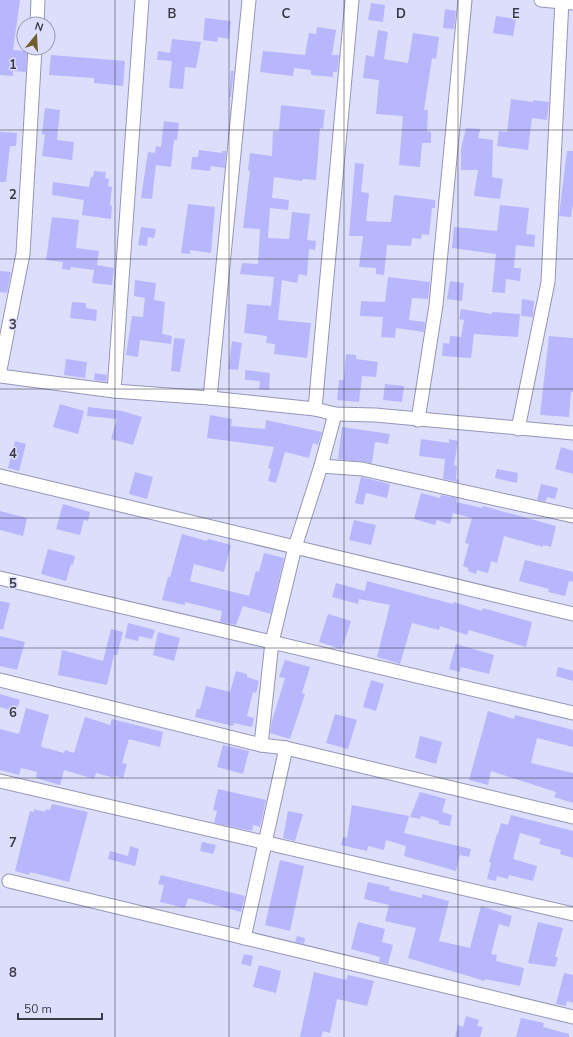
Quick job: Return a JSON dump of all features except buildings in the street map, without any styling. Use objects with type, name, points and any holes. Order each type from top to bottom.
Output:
[{"type":"street","points":[[37,16],[38,0]]},
{"type":"street","points":[[114,391],[142,0]]},
{"type":"street","points":[[210,398],[249,0]]},
{"type":"street","points":[[315,409],[352,0]]},
{"type":"street","points":[[418,420],[436,305],[465,0]]},
{"type":"street","points":[[518,428],[548,282],[566,1],[541,0]]},
{"type":"street","points":[[0,370],[23,254],[35,56]]},
{"type":"street","points":[[0,376],[114,391],[210,398],[315,409],[335,414],[375,415],[573,433]]},
{"type":"street","points":[[261,745],[272,642],[296,547],[335,414]]},
{"type":"street","points":[[321,466],[362,469],[573,516]]},
{"type":"street","points":[[0,476],[573,614]]},
{"type":"street","points":[[0,578],[573,713]]},
{"type":"street","points":[[0,680],[261,745],[286,748],[573,816]]},
{"type":"street","points":[[244,938],[286,748]]},
{"type":"street","points":[[0,781],[573,914]]},
{"type":"street","points":[[10,881],[573,1017]]}]
